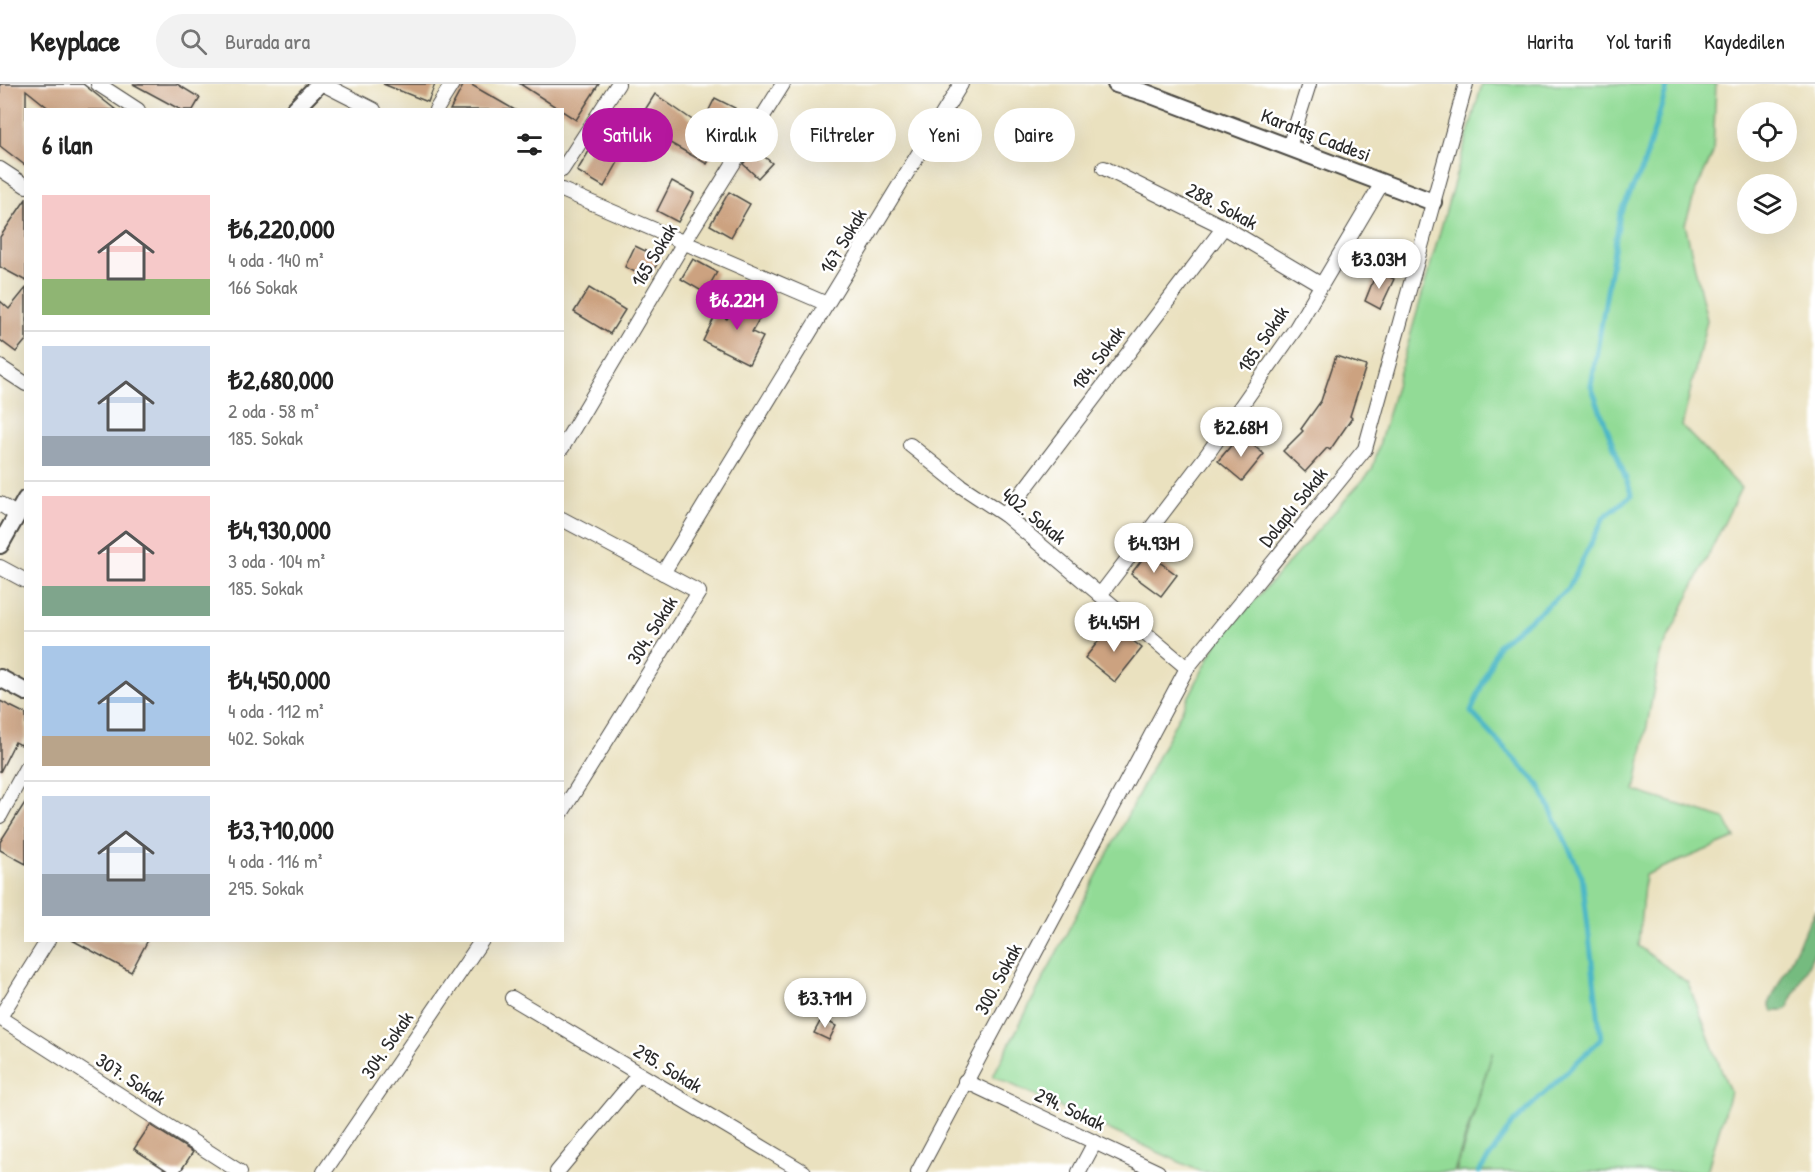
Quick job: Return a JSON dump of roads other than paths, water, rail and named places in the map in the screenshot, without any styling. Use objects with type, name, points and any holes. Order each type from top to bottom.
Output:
[{"type":"street","points":[[98,84],[135,108]]},
{"type":"street","points":[[296,108],[321,84],[370,108]]},
{"type":"street","points":[[437,108],[452,84]]},
{"type":"street","points":[[564,167],[618,84]]},
{"type":"street","name":"165 Sokak","points":[[564,445],[683,244],[783,84]]},
{"type":"street","name":"167 Sokak","points":[[663,573],[961,84]]},
{"type":"street","name":"Karataş Caddesi","points":[[1116,84],[1147,88],[1289,147],[1433,202]]},
{"type":"street","points":[[1289,147],[1309,84]]},
{"type":"street","name":"Dolaplı Sokak","points":[[1113,804],[1187,668],[1365,449],[1466,84]]},
{"type":"street","name":"288. Sokak","points":[[1104,168],[1224,227],[1320,284]]},
{"type":"street","points":[[0,169],[24,185]]},
{"type":"street","name":"185. Sokak","points":[[1100,596],[1212,447],[1296,328],[1320,284],[1382,183]]},
{"type":"street","points":[[564,191],[827,304]]},
{"type":"street","name":"184. Sokak","points":[[1005,514],[1224,227]]},
{"type":"street","points":[[0,367],[24,383]]},
{"type":"street","name":"402. Sokak","points":[[910,445],[961,486],[1005,514],[1187,668]]},
{"type":"street","points":[[0,545],[24,503]]},
{"type":"street","points":[[0,504],[17,515]]},
{"type":"street","points":[[564,520],[663,573]]},
{"type":"street","points":[[0,567],[24,580]]},
{"type":"street","name":"304. Sokak","points":[[564,809],[699,592],[663,573]]},
{"type":"street","points":[[0,678],[24,691]]},
{"type":"street","points":[[0,816],[24,772]]},
{"type":"street","name":"300. Sokak","points":[[918,1172],[1113,804]]},
{"type":"street","points":[[0,1017],[47,942]]},
{"type":"street","name":"304. Sokak","points":[[324,1172],[481,942]]},
{"type":"street","name":"295. Sokak","points":[[512,998],[804,1172]]},
{"type":"street","name":"307. Sokak","points":[[0,1017],[240,1172]]},
{"type":"street","points":[[557,1172],[639,1074]]},
{"type":"street","name":"294. Sokak","points":[[965,1081],[1158,1172]]},
{"type":"street","points":[[1078,1172],[1095,1142]]},
{"type":"waterway","points":[[1479,1172],[1512,1124],[1601,1039],[1582,876],[1539,785],[1471,712],[1498,645],[1568,589],[1604,517],[1632,495],[1591,386],[1620,214],[1643,167],[1668,84]]}]
